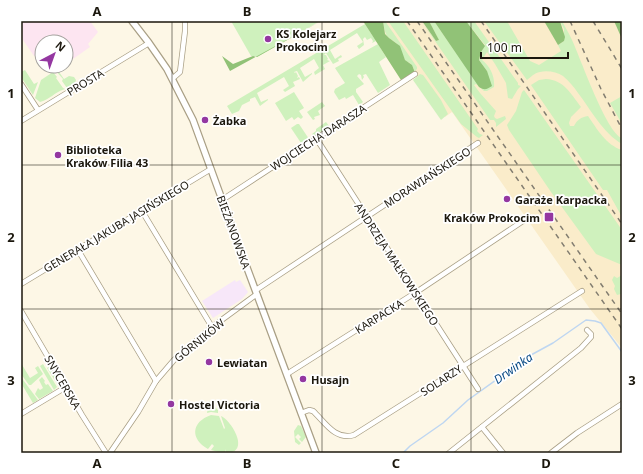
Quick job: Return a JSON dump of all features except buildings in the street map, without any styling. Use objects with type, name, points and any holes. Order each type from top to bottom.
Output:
[{"type":"street","name":"BIEŻANOWSKA","points":[[132,21],[149,43],[172,78],[193,120],[316,453]]},
{"type":"street","points":[[172,78],[180,72],[185,21]]},
{"type":"street","name":"PROSTA","points":[[21,121],[149,43]]},
{"type":"street","name":"WOJCIECHA DARASZA","points":[[222,200],[415,74]]},
{"type":"street","points":[[21,84],[38,110]]},
{"type":"street","name":"ANDRZEJA MAŁKOWSKIEGO","points":[[316,138],[478,390]]},
{"type":"street","name":"MORAWIAŃSKIEGO","points":[[256,292],[366,216],[478,143]]},
{"type":"street","name":"GENERAŁA JAKUBA JASIŃSKIEGO","points":[[21,284],[211,169]]},
{"type":"street","points":[[142,211],[212,328]]},
{"type":"street","name":"KARPACKA","points":[[287,374],[415,293],[529,217]]},
{"type":"street","points":[[78,250],[156,381]]},
{"type":"street","name":"SOLARZY","points":[[301,413],[309,410],[312,411],[326,426],[335,432],[346,436],[353,436],[582,291]]},
{"type":"street","name":"GÓRNIKÓW","points":[[110,453],[138,412],[156,381],[174,360],[256,292]]},
{"type":"street","name":"SNYCERSKA","points":[[21,311],[106,453]]},
{"type":"street","points":[[449,453],[581,348],[591,334],[587,330]]},
{"type":"street","points":[[21,414],[66,387]]},
{"type":"street","points":[[551,453],[577,433],[622,404]]},
{"type":"street","points":[[482,427],[503,453]]},
{"type":"shaded area","points":[[21,21],[90,21],[98,32],[88,44],[90,47],[74,58],[74,34],[34,34],[34,56],[21,37]]},
{"type":"shaded area","points":[[363,21],[622,21],[622,348],[590,309],[452,112],[445,117],[414,72],[401,80]]},
{"type":"shaded area","points":[[235,280],[236,282],[240,280],[248,292],[242,299],[213,318],[202,301]]},
{"type":"green space","name":"KS Kolejarz Prokocim","points":[[231,21],[320,21],[257,57],[251,56]]},
{"type":"green space","points":[[321,21],[257,57],[256,57]]},
{"type":"green space","points":[[363,21],[383,21],[385,34],[400,46],[405,60],[412,65],[414,72],[401,80]]},
{"type":"green space","points":[[383,21],[385,21],[417,67],[414,72],[414,69],[410,63],[405,60],[400,47],[387,36]]},
{"type":"green space","points":[[388,21],[403,21],[478,129],[477,131],[483,135],[479,138],[477,137],[461,124]]},
{"type":"green space","points":[[421,21],[436,41],[439,40],[429,21],[434,21],[482,89],[487,71],[479,60],[485,45],[466,21],[474,21],[518,85],[521,86],[512,99],[508,98],[506,83],[487,52],[482,60],[491,72],[494,79],[494,87],[484,91],[476,84],[474,85],[496,111],[494,116],[495,118],[497,119],[505,116],[506,119],[496,127],[494,120],[490,120]]},
{"type":"green space","points":[[422,21],[429,21],[439,40],[436,41]]},
{"type":"green space","points":[[434,21],[466,21],[485,46],[481,52],[479,60],[487,71],[492,86],[486,89],[479,87]]},
{"type":"green space","points":[[484,21],[507,21],[530,61],[539,65],[561,51],[558,45],[564,41],[564,29],[560,21],[562,21],[572,40],[594,94],[609,123],[616,133],[622,138],[622,144],[603,128],[575,89],[563,76],[558,73],[543,71],[536,73],[527,80]]},
{"type":"green space","points":[[544,21],[560,21],[565,37],[564,41],[558,45]]},
{"type":"green space","points":[[614,21],[622,21],[622,39]]},
{"type":"green space","points":[[365,24],[376,41],[372,43],[373,41],[371,38],[367,40],[365,37],[363,39],[364,45],[359,49],[357,46],[363,42],[357,33],[330,50],[335,59],[341,55],[342,57],[338,59],[339,61],[333,64],[326,53],[324,55],[326,55],[327,60],[330,61],[323,65],[325,69],[315,75],[314,72],[319,68],[314,59],[300,68],[305,77],[312,73],[303,82],[297,71],[294,72],[296,72],[298,76],[297,78],[299,77],[300,79],[293,82],[295,86],[285,92],[283,90],[289,86],[284,77],[257,93],[261,102],[268,99],[260,106],[255,97],[242,105],[239,111],[232,114],[227,106]]},
{"type":"green space","points":[[378,44],[386,57],[379,62],[390,85],[378,93],[366,74],[363,75],[364,77],[362,80],[361,75],[359,74],[357,76],[364,84],[356,89],[356,92],[363,102],[359,105],[353,95],[346,99],[345,97],[339,100],[334,92],[335,89],[345,83],[335,68]]},
{"type":"green space","points":[[222,56],[233,64],[253,56],[256,57],[230,71]]},
{"type":"green space","points":[[25,70],[34,84],[38,82],[33,95],[21,77],[21,72]]},
{"type":"green space","points":[[50,74],[55,74],[65,89],[40,102],[35,98],[41,80]]},
{"type":"green space","points":[[59,74],[60,74],[64,79],[69,76],[74,77],[76,80],[75,83],[67,88],[62,81],[63,79]]},
{"type":"green space","points":[[420,74],[423,75],[441,100],[448,114],[441,120],[413,80]]},
{"type":"green space","points":[[546,79],[558,82],[566,88],[581,107],[571,117],[569,123],[570,126],[574,126],[580,119],[588,116],[598,131],[611,144],[622,150],[622,217],[607,190],[603,190],[531,85],[539,80]]},
{"type":"green space","points":[[524,90],[622,230],[622,265],[596,254],[551,192],[509,130],[507,125],[516,111]]},
{"type":"green space","points":[[294,92],[304,108],[299,111],[303,117],[301,119],[298,117],[294,120],[292,117],[286,121],[275,103]]},
{"type":"green space","points":[[622,96],[622,124],[610,103]]},
{"type":"green space","points":[[322,102],[325,106],[318,111],[320,115],[314,117],[315,119],[313,120],[307,112]]},
{"type":"green space","points":[[326,122],[329,126],[313,137],[312,134],[316,131],[316,129]]},
{"type":"green space","points":[[299,124],[309,139],[301,143],[291,128]]},
{"type":"green space","points":[[622,275],[622,295],[617,295],[612,280],[614,276],[617,278]]},
{"type":"green space","points":[[21,363],[30,378],[38,373],[35,368],[38,366],[43,374],[31,385],[29,385],[21,374]]},
{"type":"green space","points":[[43,364],[57,387],[54,390],[40,366]]},
{"type":"green space","points":[[51,366],[59,380],[59,387],[47,368]]},
{"type":"green space","points":[[21,377],[38,400],[33,403],[21,383]]},
{"type":"green space","points":[[42,377],[46,385],[48,384],[53,391],[39,399],[35,394],[38,388],[40,390],[43,388],[39,380]]},
{"type":"green space","points":[[209,401],[218,410],[218,413],[207,413]]},
{"type":"green space","points":[[211,415],[219,416],[224,429],[221,416],[234,430],[238,443],[237,448],[233,452],[226,453],[225,449],[225,453],[211,450],[214,446],[212,444],[208,449],[198,440],[195,431],[197,426],[204,418]]},
{"type":"green space","points":[[298,425],[301,426],[306,437],[302,442],[299,439],[301,437],[298,434],[295,437],[301,443],[299,445],[295,442],[294,431]]},
{"type":"waterway","name":"Drwinka","points":[[403,453],[410,446],[443,423],[468,400],[531,355],[553,343],[586,320],[601,323],[622,352]]},
{"type":"railway","points":[[407,21],[622,329]]},
{"type":"railway","points":[[417,21],[622,314]]},
{"type":"railway","points":[[481,21],[622,224]]},
{"type":"railway","points":[[570,21],[601,89],[622,129]]},
{"type":"railway","points":[[593,21],[622,69]]},
{"type":"place","name":"KS Kolejarz Prokocim","points":[[268,39]]},
{"type":"place","name":"Żabka","points":[[205,120]]},
{"type":"place","name":"Biblioteka Kraków Filia 43","points":[[58,155]]},
{"type":"place","name":"Garaże Karpacka","points":[[507,199]]},
{"type":"place","name":"Kraków Prokocim","points":[[549,217]]},
{"type":"place","name":"Lewiatan","points":[[209,362]]},
{"type":"place","name":"Husajn","points":[[303,379]]},
{"type":"place","name":"Hostel Victoria","points":[[171,404]]}]
